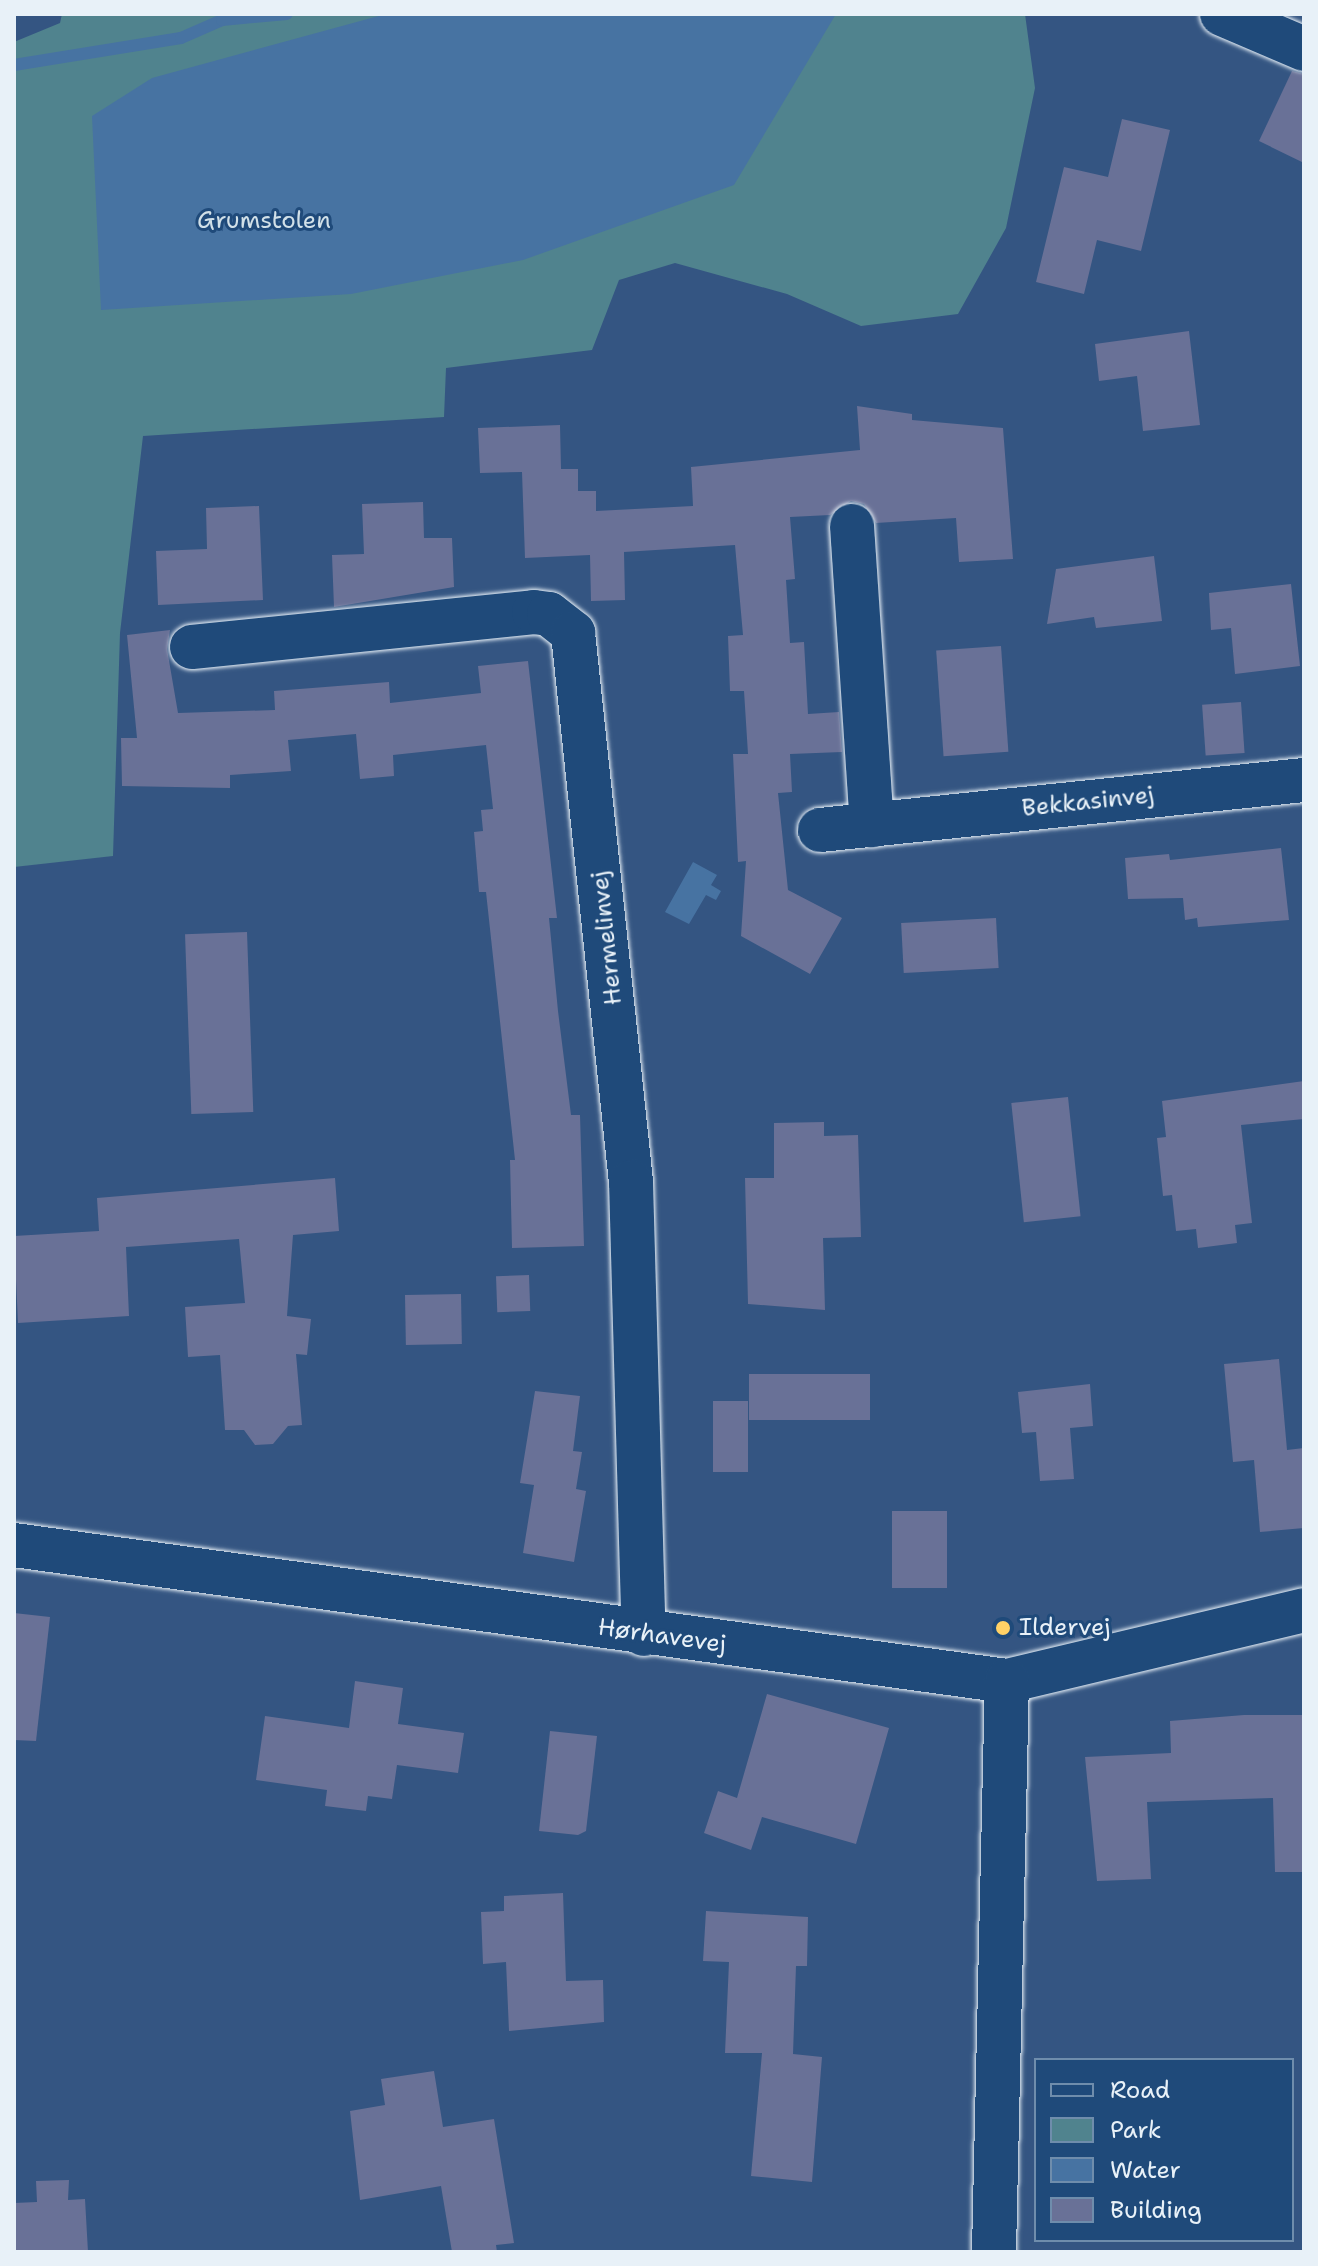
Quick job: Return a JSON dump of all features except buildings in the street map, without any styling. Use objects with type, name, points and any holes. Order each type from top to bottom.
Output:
[{"type":"street","points":[[1222,14],[1304,49]]},
{"type":"street","points":[[852,526],[872,825]]},
{"type":"street","name":"Hermelinvej","points":[[192,647],[534,612],[549,614],[573,633],[631,1182],[644,1634]]},
{"type":"street","name":"Bekkasinvej","points":[[820,830],[1304,780]]},
{"type":"street","name":"Hørhavevej","points":[[14,1545],[644,1634],[1007,1681],[1304,1610]]},
{"type":"street","points":[[994,2252],[1007,1681]]},
{"type":"green space","name":"Grumstolen","points":[[62,14],[1025,14],[1035,88],[1006,228],[958,314],[861,326],[787,294],[675,263],[619,280],[592,350],[446,368],[444,417],[143,436],[120,633],[113,856],[14,867],[14,42],[60,23]]},
{"type":"water","points":[[386,14],[836,14],[734,185],[523,260],[351,294],[101,310],[92,116],[152,78]]},
{"type":"water","points":[[693,862],[717,875],[711,885],[721,891],[716,900],[706,895],[689,924],[665,912]]},
{"type":"waterway","points":[[14,65],[181,38],[222,20],[287,14]]},
{"type":"place","name":"Ildervej","points":[[1003,1628]]}]
